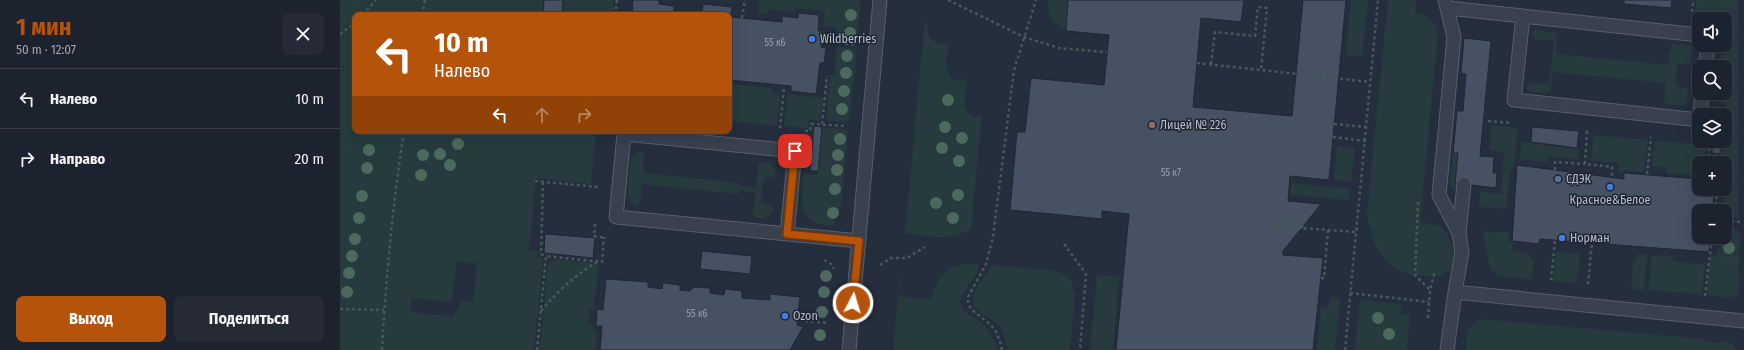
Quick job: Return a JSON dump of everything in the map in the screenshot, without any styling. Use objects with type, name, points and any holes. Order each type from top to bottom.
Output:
[{"type":"lane","points":[[849,350],[880,0]]},
{"type":"lane","points":[[1459,233],[1439,195],[1454,37],[1447,4],[1523,16],[1692,34]]},
{"type":"lane","points":[[1523,16],[1514,100],[1692,119]]},
{"type":"lane","points":[[787,234],[795,151],[624,134],[616,217],[787,234],[859,241]]},
{"type":"lane","points":[[1447,350],[1462,252],[1459,233],[1464,184]]},
{"type":"lane","points":[[1455,292],[1744,321]]},
{"type":"path","points":[[366,12],[376,0]]},
{"type":"path","points":[[423,12],[425,0]]},
{"type":"path","points":[[615,12],[616,0]]},
{"type":"path","points":[[742,18],[744,0]]},
{"type":"path","points":[[948,0],[1024,38],[1059,48],[1107,52]]},
{"type":"path","points":[[1002,350],[995,330],[972,310],[968,304],[968,297],[986,264],[993,237],[1014,70],[1036,0]]},
{"type":"path","points":[[1345,350],[1378,0]]},
{"type":"path","points":[[1211,64],[1215,32],[1254,36],[1258,7],[1267,8],[1261,70]]},
{"type":"path","points":[[340,34],[352,25]]},
{"type":"path","points":[[839,43],[860,46]]},
{"type":"path","points":[[1197,63],[1370,82]]},
{"type":"path","points":[[822,124],[828,76]]},
{"type":"path","points":[[780,128],[784,89]]},
{"type":"path","points":[[1334,124],[1366,127]]},
{"type":"path","points":[[1585,164],[1588,131]]},
{"type":"path","points":[[382,350],[384,310],[404,134]]},
{"type":"path","points":[[1333,137],[1365,141]]},
{"type":"path","points":[[1647,174],[1651,137]]},
{"type":"path","points":[[1555,170],[1555,162],[1612,167],[1612,177]]},
{"type":"path","points":[[535,181],[598,187]]},
{"type":"path","points":[[543,182],[541,254],[546,256],[602,262],[604,237]]},
{"type":"path","points":[[1278,226],[1278,222],[1298,224],[1299,220],[1279,218],[1279,215],[1295,216],[1303,217],[1302,228]]},
{"type":"path","points":[[1732,221],[1742,222]]},
{"type":"path","points":[[1274,226],[1356,232]]},
{"type":"path","points":[[1320,278],[1324,278],[1328,230]]},
{"type":"path","points":[[1550,284],[1555,240]]},
{"type":"path","points":[[1586,305],[1592,243]]},
{"type":"path","points":[[1064,244],[1086,274],[1080,350]]},
{"type":"path","points":[[1704,299],[1711,244]]},
{"type":"path","points":[[877,268],[886,259],[896,257],[907,258],[925,247]]},
{"type":"path","points":[[537,350],[546,256]]},
{"type":"path","points":[[541,311],[574,277],[597,261]]},
{"type":"path","points":[[1428,322],[1428,302],[1430,290]]},
{"type":"path","points":[[1350,293],[1428,302]]},
{"type":"path","points":[[340,309],[384,310]]},
{"type":"path","points":[[805,321],[834,323]]},
{"type":"green space","points":[[340,0],[544,0],[543,12],[352,12],[352,134],[596,134],[591,184],[536,178],[529,250],[538,251],[537,257],[543,258],[534,350],[340,350]],"holes":[[[457,262],[477,263],[473,302],[462,301],[453,317],[410,312],[411,298],[452,302]]]},
{"type":"green space","points":[[563,0],[614,0],[613,12],[562,12]]},
{"type":"green space","points":[[759,0],[859,0],[860,8],[857,42],[836,40],[837,27],[824,26],[825,11],[795,8],[795,12],[769,9],[768,15],[758,13]]},
{"type":"green space","points":[[1048,0],[1069,0],[1067,30],[1054,22],[1052,19],[1048,11]]},
{"type":"green space","points":[[1351,0],[1368,0],[1362,57],[1346,55]]},
{"type":"green space","points":[[1388,0],[1416,0],[1415,13],[1428,17],[1433,22],[1438,35],[1420,222],[1441,226],[1452,244],[1454,251],[1453,264],[1450,270],[1439,276],[1409,274],[1399,271],[1390,265],[1379,252],[1372,236],[1368,220],[1367,213]]},
{"type":"green space","points":[[1696,0],[1738,0],[1738,218],[1732,218],[1732,204],[1723,204],[1724,196],[1732,196],[1732,156],[1713,156],[1713,154],[1720,154],[1720,148],[1732,148],[1732,108],[1725,108],[1725,103],[1717,102],[1717,100],[1732,100],[1732,60],[1721,60],[1722,52],[1732,52],[1732,12],[1695,12]]},
{"type":"green space","points":[[925,18],[931,38],[938,44],[949,43],[947,53],[948,72],[954,80],[967,79],[965,98],[967,110],[970,115],[975,117],[982,116],[971,229],[955,236],[947,237],[905,233]]},
{"type":"green space","points":[[1535,30],[1556,33],[1556,54],[1668,65],[1671,45],[1689,45],[1692,48],[1691,61],[1689,64],[1677,64],[1675,86],[1688,88],[1687,103],[1683,106],[1664,102],[1666,83],[1553,72],[1550,91],[1545,93],[1528,91],[1526,87],[1529,83],[1549,84],[1554,41],[1535,39],[1532,33]]},
{"type":"green space","points":[[837,47],[857,49],[849,122],[826,121],[830,75],[834,75]]},
{"type":"green space","points":[[732,84],[772,88],[772,94],[780,95],[777,126],[732,121]]},
{"type":"green space","points":[[787,94],[823,98],[820,121],[810,119],[808,128],[784,126]]},
{"type":"green space","points":[[1492,125],[1518,128],[1513,170],[1510,170],[1506,209],[1479,207],[1480,192],[1501,194],[1504,153],[1489,150]]},
{"type":"green space","points":[[822,127],[848,130],[841,207],[833,218],[835,223],[829,225],[812,221],[807,217],[802,204],[804,174],[818,175]]},
{"type":"green space","points":[[1594,135],[1648,140],[1643,172],[1624,170],[1623,173],[1618,173],[1619,163],[1591,161]]},
{"type":"green space","points":[[1655,141],[1692,144],[1692,148],[1706,148],[1705,156],[1692,156],[1692,175],[1666,173],[1666,167],[1652,166]]},
{"type":"green space","points":[[1521,142],[1579,149],[1578,159],[1548,157],[1547,162],[1520,159]]},
{"type":"green space","points":[[1337,146],[1355,148],[1351,182],[1334,180]]},
{"type":"green space","points":[[641,150],[644,154],[643,173],[739,183],[739,186],[756,187],[758,164],[760,162],[770,163],[777,173],[774,177],[764,177],[761,203],[771,205],[774,209],[769,216],[764,219],[755,217],[753,214],[755,192],[739,191],[739,194],[642,184],[640,203],[636,208],[629,199],[628,189],[631,162],[635,154]]},
{"type":"green space","points":[[1453,153],[1458,153],[1455,183],[1459,184],[1455,189],[1451,186],[1450,182]]},
{"type":"green space","points":[[1291,183],[1350,189],[1349,200],[1290,195]]},
{"type":"green space","points":[[1732,228],[1738,228],[1738,232],[1740,233],[1738,295],[1728,298],[1707,295],[1710,255],[1716,255],[1719,244],[1732,244]]},
{"type":"green space","points":[[1483,231],[1509,233],[1508,241],[1513,242],[1512,251],[1529,253],[1529,258],[1534,259],[1532,279],[1509,278],[1498,275],[1494,272],[1490,268]]},
{"type":"green space","points":[[1556,252],[1580,254],[1577,283],[1553,281]]},
{"type":"green space","points":[[1637,254],[1647,255],[1644,290],[1631,289],[1633,262],[1636,262]]},
{"type":"green space","points":[[1651,255],[1673,257],[1673,261],[1705,265],[1702,294],[1649,290]]},
{"type":"green space","points":[[555,259],[599,264],[594,309],[590,309],[588,324],[593,325],[592,329],[597,330],[595,350],[540,350],[548,265]]},
{"type":"green space","points":[[901,261],[899,296],[931,299],[938,282],[947,271],[960,265],[979,264],[977,273],[961,296],[960,302],[965,311],[986,327],[993,338],[997,350],[893,350]]},
{"type":"green space","points":[[994,265],[1057,271],[1068,277],[1073,286],[1075,297],[1070,350],[1007,350],[1003,333],[995,322],[979,311],[975,305],[974,299],[977,287]]},
{"type":"green space","points":[[1097,275],[1119,277],[1113,350],[1090,350]]},
{"type":"green space","points":[[1330,297],[1340,298],[1335,350],[1317,350],[1321,307],[1328,308]]},
{"type":"green space","points":[[1360,300],[1402,304],[1401,314],[1410,315],[1407,350],[1355,350]]},
{"type":"green space","points":[[1481,319],[1703,339],[1714,343],[1725,341],[1734,345],[1737,350],[1466,350],[1468,332],[1476,321]]},
{"type":"building","points":[[544,0],[563,0],[562,12],[543,12]]},
{"type":"building","points":[[633,0],[659,0],[659,4],[674,6],[674,11],[688,12],[632,12]]},
{"type":"building","points":[[1068,0],[1244,0],[1241,22],[1201,18],[1193,107],[1292,116],[1303,0],[1346,0],[1329,180],[1290,176],[1288,201],[1321,204],[1283,251],[1283,255],[1323,258],[1313,350],[1116,350],[1129,214],[1102,211],[1102,219],[1010,210],[1017,132],[1025,132],[1031,78],[1104,85],[1109,35],[1066,31]]},
{"type":"building","points":[[1624,0],[1672,0],[1671,8],[1624,4]]},
{"type":"building","points":[[703,4],[732,7],[732,12],[702,12]]},
{"type":"building","points":[[798,13],[819,15],[818,31],[822,31],[821,47],[826,48],[824,63],[820,63],[816,94],[791,91],[791,86],[732,80],[732,17],[782,22],[782,16],[798,18]]},
{"type":"building","points":[[1464,38],[1491,41],[1480,156],[1494,157],[1493,173],[1497,173],[1496,188],[1455,183],[1458,153],[1453,153],[1457,111],[1463,111],[1466,74],[1461,73]]},
{"type":"building","points":[[814,126],[822,127],[818,171],[810,171]]},
{"type":"building","points":[[1532,127],[1579,131],[1577,148],[1531,142]]},
{"type":"building","points":[[1712,148],[1720,148],[1720,154],[1712,153]]},
{"type":"building","points":[[1517,165],[1624,179],[1624,173],[1692,178],[1692,196],[1714,196],[1713,204],[1692,204],[1692,244],[1710,244],[1709,252],[1540,239],[1539,244],[1512,241]]},
{"type":"building","points":[[545,234],[595,238],[593,258],[544,253]]},
{"type":"building","points":[[702,251],[752,256],[750,274],[700,269]]},
{"type":"building","points":[[606,279],[648,282],[648,287],[662,289],[663,283],[680,285],[680,290],[690,291],[694,287],[710,288],[710,293],[724,295],[725,289],[742,291],[742,298],[770,300],[770,294],[800,297],[797,325],[803,327],[790,350],[600,350],[602,326],[596,326],[597,309],[603,310]]},
{"type":"place","name":"Wildberries","points":[[812,39]]},
{"type":"place","name":"Лицей № 226","points":[[1152,125]]},
{"type":"place","name":"СДЭК","points":[[1558,179]]},
{"type":"place","name":"Красное&Белое","points":[[1610,187]]},
{"type":"place","name":"Норман","points":[[1562,238]]},
{"type":"place","name":"Ozon","points":[[785,316]]},
{"type":"route","points":[[795,151],[787,234],[859,241],[853,303]]}]
